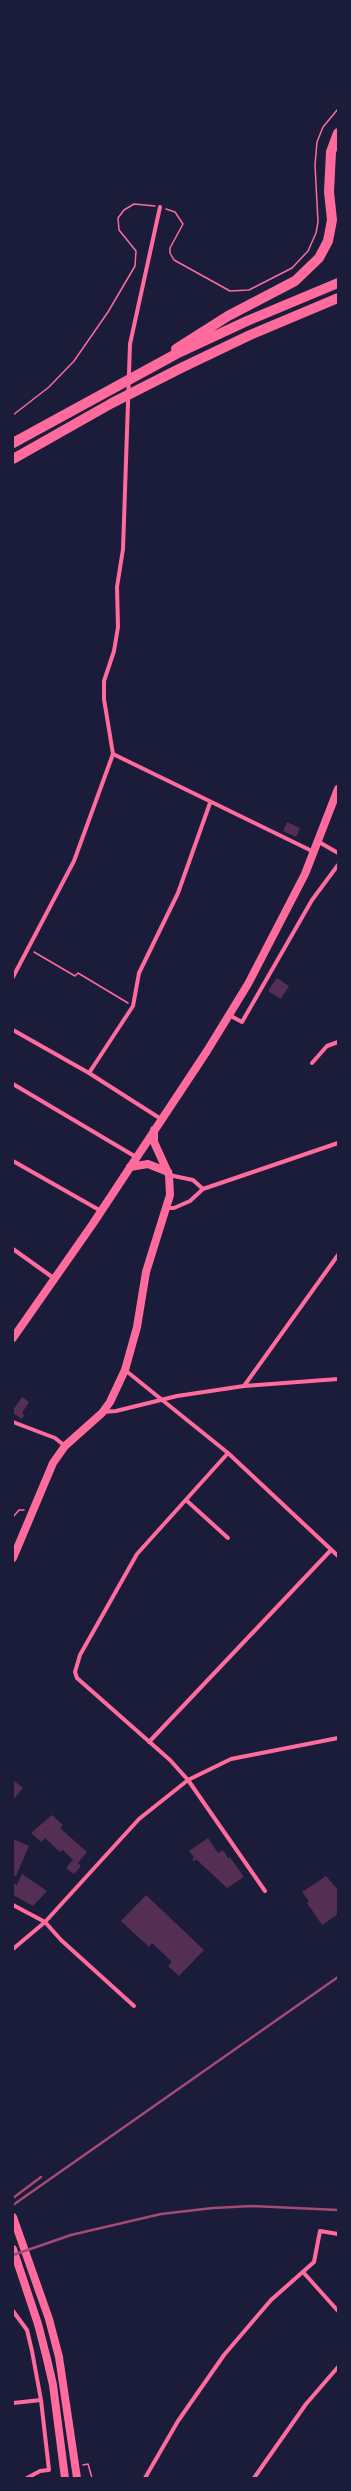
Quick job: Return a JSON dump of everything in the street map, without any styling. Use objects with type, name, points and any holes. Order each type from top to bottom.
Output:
[{"type":"highway","points":[[148,369],[195,335],[255,300],[283,288],[307,272],[328,241],[332,220],[329,192],[331,152],[338,133]]},
{"type":"highway","points":[[330,164],[338,184]]},
{"type":"highway","points":[[13,443],[148,369],[247,321],[338,283]]},
{"type":"highway","points":[[13,459],[112,403],[188,365],[250,335],[338,298]]},
{"type":"main road","points":[[13,1338],[55,1279],[130,1167],[229,1015],[260,963],[315,852],[338,789]]},
{"type":"main road","points":[[13,1558],[46,1475],[65,1446],[102,1412],[110,1402],[125,1370],[137,1327],[146,1272],[167,1208],[171,1189],[168,1173],[154,1142],[154,1130]]},
{"type":"main road","points":[[130,1167],[148,1164],[168,1173]]},
{"type":"main road","points":[[13,2217],[49,2319],[59,2357],[77,2477]]},
{"type":"main road","points":[[13,2249],[38,2324],[48,2366],[65,2476]]},
{"type":"street","points":[[13,977],[74,860],[113,754],[104,699],[104,681],[114,651],[118,627],[117,587],[123,549],[130,344],[160,207]]},
{"type":"street","points":[[113,754],[210,803],[315,852]]},
{"type":"street","points":[[89,1073],[133,1006],[139,973],[178,893],[210,803]]},
{"type":"street","points":[[319,842],[338,853]]},
{"type":"street","points":[[229,1015],[242,1022],[312,900],[338,865]]},
{"type":"street","points":[[13,1030],[89,1073],[161,1119]]},
{"type":"street","points":[[312,1064],[327,1046],[338,1042]]},
{"type":"street","points":[[13,1084],[136,1157]]},
{"type":"street","points":[[167,1208],[174,1208],[190,1201],[203,1189],[338,1143]]},
{"type":"street","points":[[13,1161],[101,1211]]},
{"type":"street","points":[[168,1173],[193,1180],[203,1189]]},
{"type":"street","points":[[13,1249],[55,1279]]},
{"type":"street","points":[[244,1386],[338,1255]]},
{"type":"street","points":[[125,1370],[163,1399],[228,1453],[338,1556]]},
{"type":"street","points":[[102,1412],[116,1411],[163,1399],[244,1386],[338,1379]]},
{"type":"street","points":[[13,1422],[55,1438],[65,1446]]},
{"type":"street","points":[[228,1453],[137,1554],[80,1655],[75,1667],[77,1678],[149,1742],[188,1780],[265,1891]]},
{"type":"street","points":[[186,1500],[228,1538]]},
{"type":"street","points":[[149,1742],[331,1550]]},
{"type":"street","points":[[13,1949],[45,1922],[139,1819],[188,1780],[231,1759],[338,1738]]},
{"type":"street","points":[[13,1905],[45,1922],[61,1940],[134,2006]]},
{"type":"street","points":[[145,2478],[178,2420],[224,2355],[271,2300],[303,2272],[316,2257],[320,2231],[338,2234]]},
{"type":"street","points":[[303,2272],[338,2311]]},
{"type":"street","points":[[13,2311],[27,2330],[41,2400],[50,2470],[40,2471],[27,2478]]},
{"type":"street","points":[[254,2478],[306,2404],[338,2367]]},
{"type":"street","points":[[13,2403],[41,2400]]},
{"type":"path","points":[[13,415],[49,387],[74,362],[108,312],[135,266],[136,251],[119,230],[118,218],[124,210],[134,204],[160,207],[175,212],[183,224],[170,248],[170,253],[174,260],[230,291],[249,290],[292,268],[308,251],[316,233],[318,222],[315,165],[317,142],[323,127],[338,109]]},
{"type":"path","points":[[29,948],[63,970],[75,976],[78,973],[133,1006]]},
{"type":"path","points":[[13,1518],[20,1510],[32,1509]]},
{"type":"building","points":[[287,822],[300,828],[296,837],[283,831]]},
{"type":"building","points":[[277,978],[289,986],[281,999],[268,991]]},
{"type":"building","points":[[22,1397],[29,1402],[22,1413],[24,1415],[22,1419],[13,1413],[13,1410]]},
{"type":"building","points":[[13,1780],[23,1788],[13,1800]]},
{"type":"building","points":[[52,1815],[63,1825],[60,1828],[87,1852],[78,1863],[81,1866],[74,1874],[66,1868],[73,1860],[63,1850],[60,1852],[45,1838],[41,1842],[31,1833]]},
{"type":"building","points":[[208,1838],[218,1853],[223,1850],[228,1858],[230,1857],[244,1877],[227,1888],[196,1859],[195,1861],[192,1860],[194,1857],[189,1851]]},
{"type":"building","points":[[13,1839],[29,1846],[16,1876],[13,1875]]},
{"type":"building","points":[[22,1874],[47,1891],[33,1906],[13,1895],[13,1883],[17,1885]]},
{"type":"building","points":[[326,1876],[338,1890],[338,1914],[322,1925],[307,1903],[309,1901],[302,1892]]},
{"type":"building","points":[[146,1895],[204,1950],[179,1976],[168,1966],[172,1962],[152,1943],[149,1947],[121,1921]]},
{"type":"railway","points":[[13,2205],[338,1977]]},
{"type":"railway","points":[[13,2198],[41,2177]]},
{"type":"railway","points":[[13,2255],[71,2235],[161,2214],[213,2208],[252,2206],[338,2210]]}]
